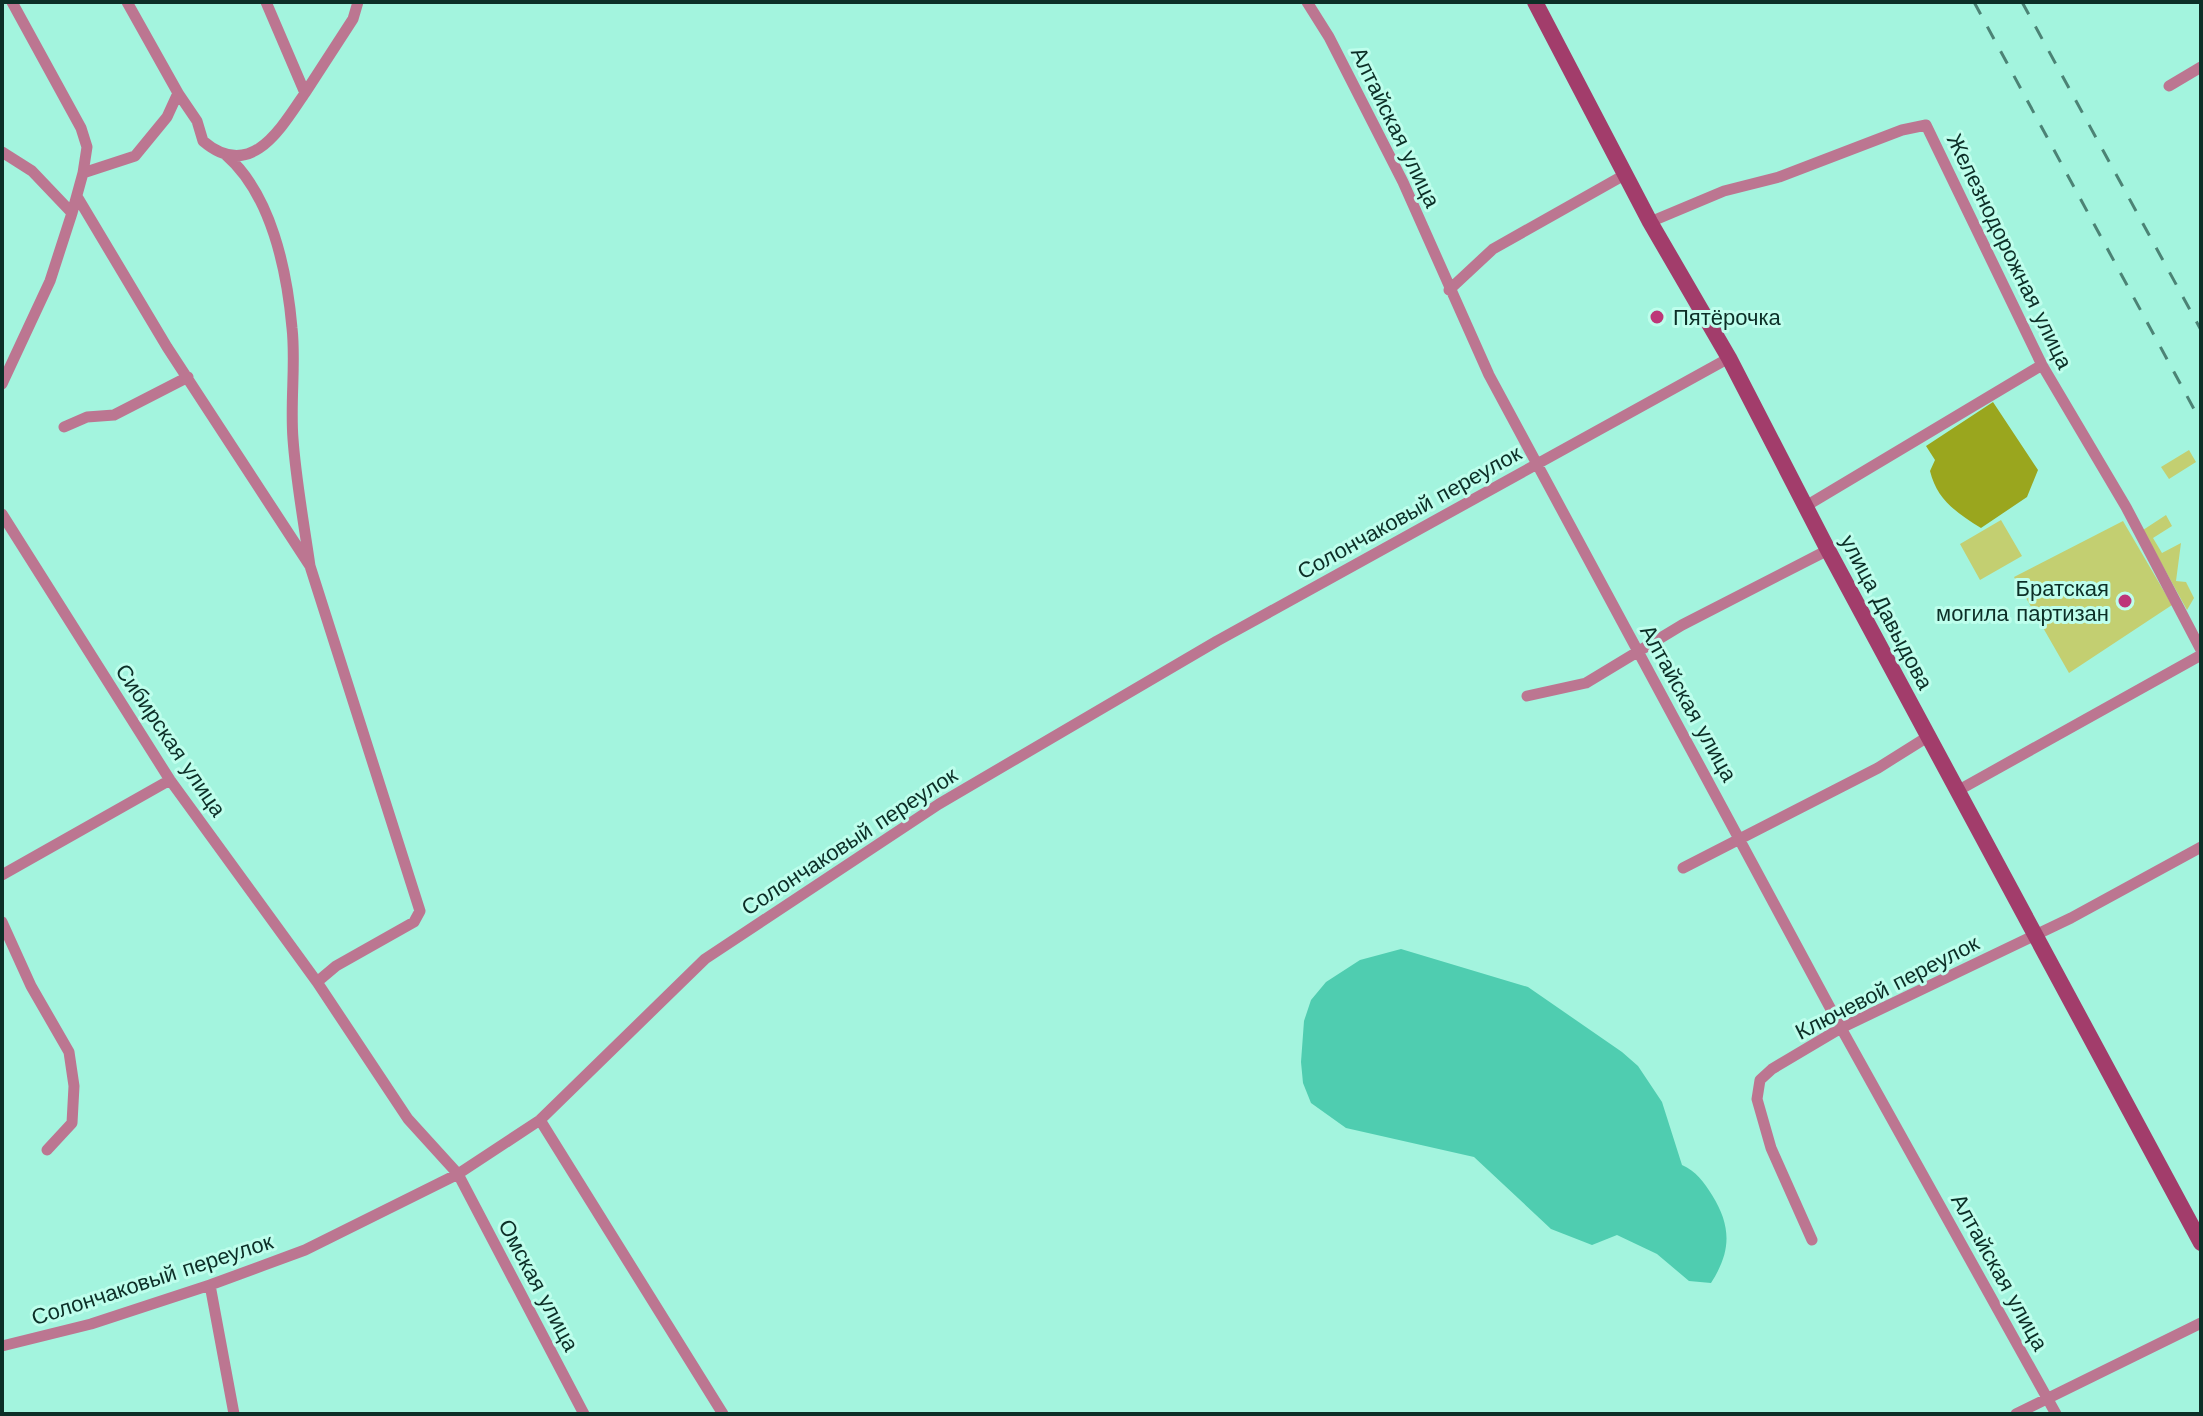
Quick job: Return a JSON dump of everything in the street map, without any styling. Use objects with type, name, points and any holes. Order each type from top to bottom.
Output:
[{"type":"main road","name":"улица Давыдова","points":[[1535,2],[1650,222],[1729,358],[1828,550],[2201,1243]]},
{"type":"street","points":[[2,384],[50,281],[78,198],[87,147],[81,128],[12,2]]},
{"type":"street","points":[[127,2],[197,121],[203,141],[241,168],[265,208],[286,288],[293,331],[293,440],[310,566],[420,911],[414,922],[336,966],[317,982]]},
{"type":"street","points":[[266,2],[305,93]]},
{"type":"street","points":[[226,155],[257,151],[274,139],[353,19],[358,2]]},
{"type":"street","name":"Алтайская улица","points":[[1307,2],[1329,37],[1403,182],[1489,375],[1841,1028],[2056,1414]]},
{"type":"street","points":[[2169,86],[2201,67]]},
{"type":"street","points":[[83,173],[135,156],[167,117],[178,93]]},
{"type":"street","name":"Железнодорожная улица","points":[[1650,222],[1724,191],[1779,177],[1902,130],[1926,125],[2042,365],[2126,507],[2201,653],[1959,790]]},
{"type":"street","points":[[2,152],[32,171],[72,213]]},
{"type":"street","points":[[1449,290],[1493,249],[1626,174]]},
{"type":"street","points":[[78,198],[188,377],[310,566]]},
{"type":"street","name":"Солончаковый переулок","points":[[2,1346],[91,1324],[305,1250],[458,1174],[540,1120],[705,959],[939,804],[1203,649],[1729,358]]},
{"type":"street","points":[[1806,506],[2042,365]]},
{"type":"street","points":[[64,427],[87,417],[114,415],[188,377]]},
{"type":"street","name":"Сибирская улица","points":[[2,514],[170,780],[317,982],[408,1119],[458,1174]]},
{"type":"street","points":[[1527,696],[1586,683],[1639,654],[1682,625],[1828,550]]},
{"type":"street","points":[[1683,868],[1878,768],[1929,736]]},
{"type":"street","points":[[2,875],[170,780]]},
{"type":"street","name":"Ключевой переулок","points":[[1812,1240],[1771,1148],[1757,1099],[1760,1080],[1841,1028],[2036,935],[2201,847]]},
{"type":"street","points":[[2,922],[31,986],[69,1052],[74,1086],[72,1123],[47,1150]]},
{"type":"street","points":[[540,1120],[723,1414]]},
{"type":"street","name":"Омская улица","points":[[458,1174],[584,1414]]},
{"type":"street","points":[[210,1285],[234,1414]]},
{"type":"street","points":[[2016,1414],[2201,1323]]},
{"type":"shaded area","points":[[1993,402],[2038,470],[2027,497],[1981,528],[1943,498],[1933,481],[1930,471],[1935,460],[1926,446]]},
{"type":"shaded area","points":[[2189,450],[2196,462],[2169,479],[2161,467]]},
{"type":"shaded area","points":[[2166,515],[2172,526],[2153,538],[2162,553],[2181,543],[2176,581],[2186,582],[2194,598],[2187,610],[2143,530]]},
{"type":"shaded area","points":[[2001,520],[2022,556],[1980,580],[1960,544]]},
{"type":"shaded area","points":[[2123,521],[2172,605],[2069,673],[2014,577]]},
{"type":"shaded area","points":[[1401,949],[1528,987],[1638,1066],[1662,1102],[1682,1165],[1703,1181],[1723,1218],[1725,1250],[1711,1283],[1689,1281],[1657,1254],[1617,1235],[1592,1245],[1551,1229],[1474,1157],[1346,1128],[1311,1103],[1303,1083],[1301,1062],[1304,1021],[1311,1000],[1326,982],[1360,960]]},
{"type":"railway","points":[[1974,2],[2201,422]]},
{"type":"railway","points":[[2022,2],[2201,330]]},
{"type":"place","name":"Пятёрочка","points":[[1657,317]]},
{"type":"place","name":"Братская могила партизан","points":[[2125,601]]}]
